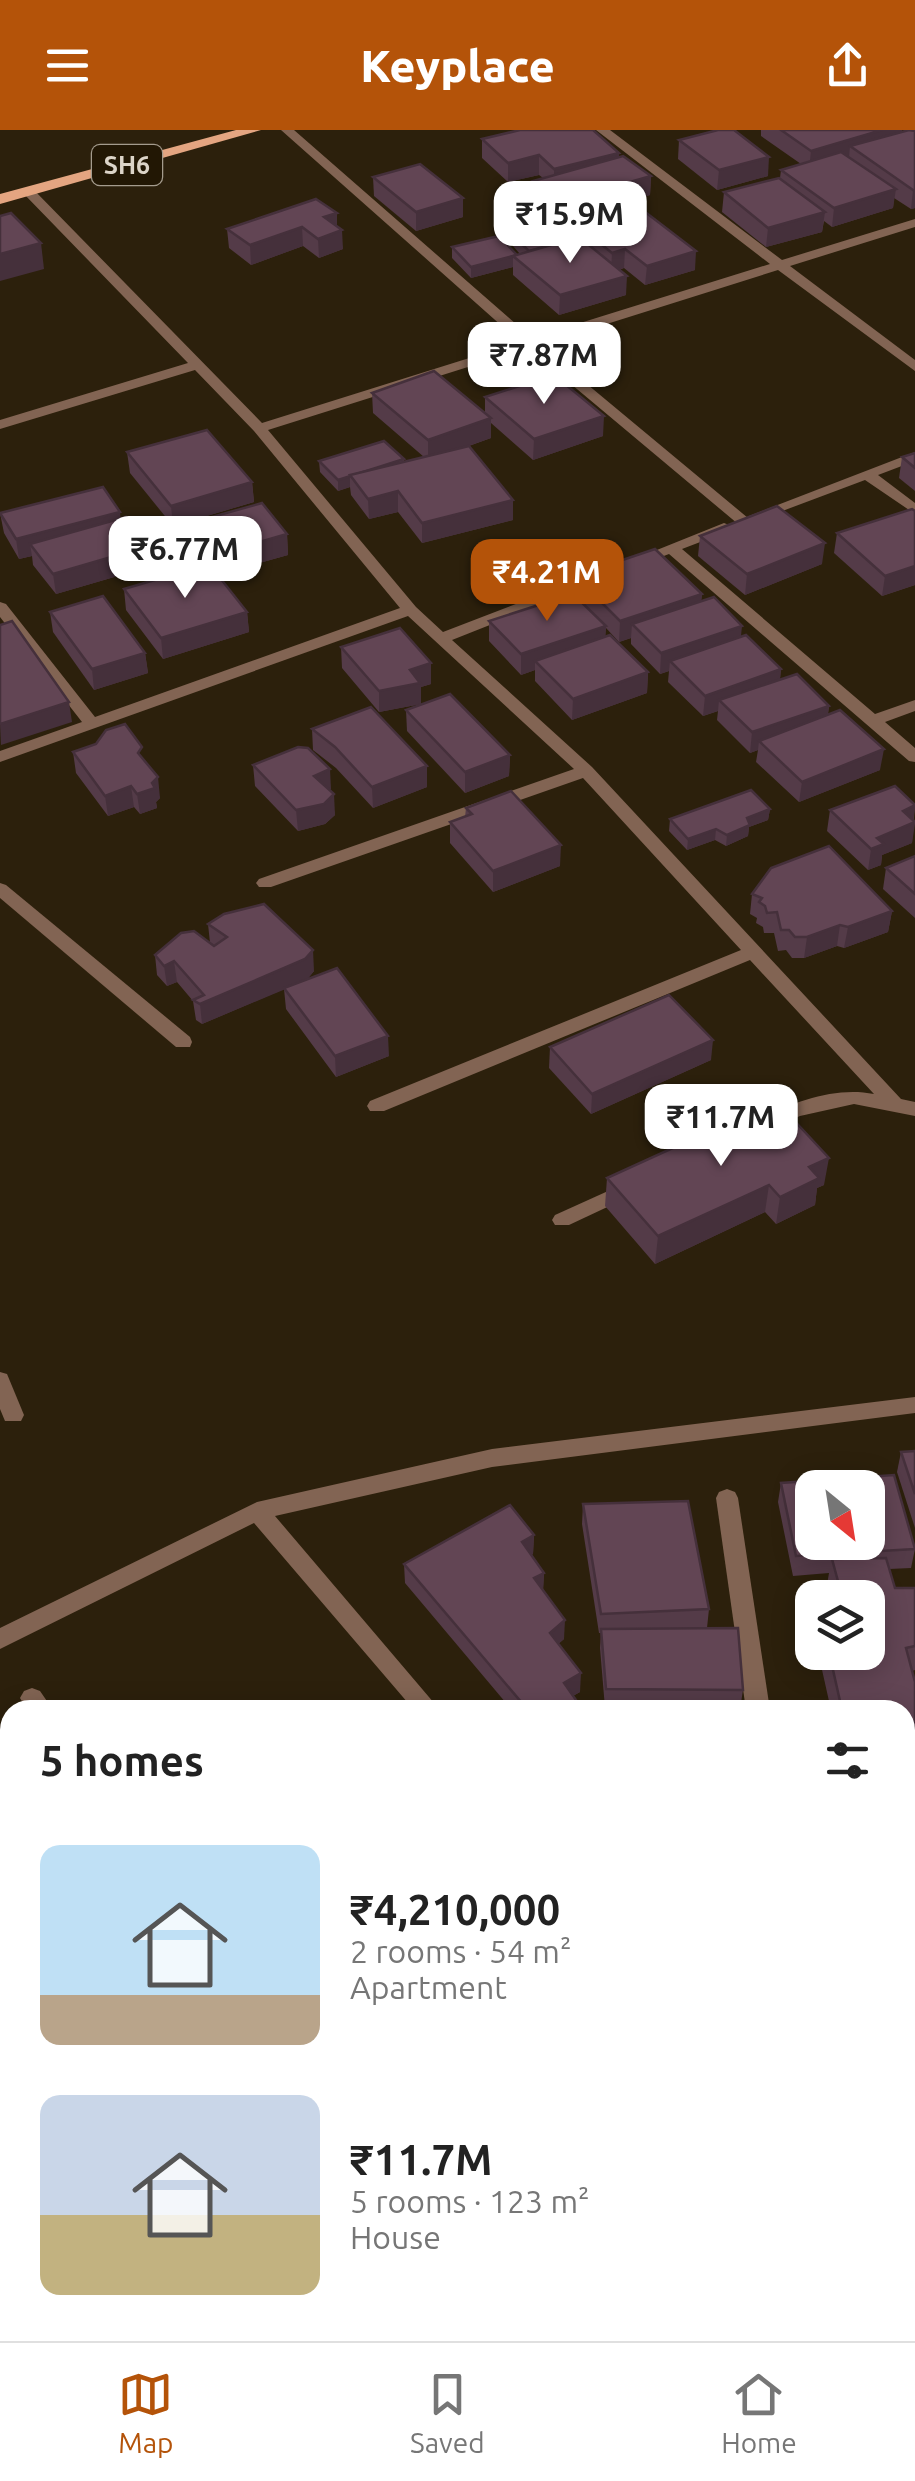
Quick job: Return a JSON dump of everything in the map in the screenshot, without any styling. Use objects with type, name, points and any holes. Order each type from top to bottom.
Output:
[{"type":"main road","name":"SH6","points":[[0,199],[254,130]]},
{"type":"street","points":[[286,130],[532,345],[743,520]]},
{"type":"street","points":[[602,130],[915,367]]},
{"type":"street","points":[[28,192],[194,366],[259,428],[410,610],[586,771],[753,952],[905,1106]]},
{"type":"street","points":[[259,428],[915,223]]},
{"type":"street","points":[[0,425],[194,366]]},
{"type":"street","points":[[442,638],[915,456]]},
{"type":"street","points":[[866,474],[915,510]]},
{"type":"street","points":[[671,548],[915,756]]},
{"type":"street","points":[[0,607],[92,724]]},
{"type":"street","points":[[0,757],[410,610]]},
{"type":"street","points":[[874,721],[915,705]]},
{"type":"street","points":[[266,883],[586,771]]},
{"type":"street","points":[[0,888],[183,1042]]},
{"type":"street","points":[[377,1106],[753,952]]},
{"type":"street","points":[[741,1136],[794,1110],[854,1097],[905,1106]]},
{"type":"street","points":[[562,1220],[652,1178]]},
{"type":"street","points":[[0,1380],[13,1415]]},
{"type":"street","points":[[0,1639],[257,1510],[492,1458],[915,1405]]},
{"type":"street","points":[[727,1498],[757,1700]]},
{"type":"street","points":[[257,1510],[419,1700]]},
{"type":"building","points":[[520,130],[593,130],[619,153],[554,169],[539,155],[508,163],[482,139]]},
{"type":"building","points":[[734,130],[769,157],[719,170],[679,140]]},
{"type":"building","points":[[781,130],[882,130],[811,151]]},
{"type":"building","points":[[915,131],[915,190],[850,146]]},
{"type":"building","points":[[841,152],[896,189],[834,208],[781,170]]},
{"type":"building","points":[[623,156],[651,176],[560,202],[533,181]]},
{"type":"building","points":[[420,164],[463,198],[416,212],[373,177]]},
{"type":"building","points":[[779,178],[825,212],[768,228],[724,192]]},
{"type":"building","points":[[316,199],[337,213],[324,217],[342,230],[318,239],[302,227],[250,245],[227,229]]},
{"type":"building","points":[[636,205],[696,251],[647,266],[625,249],[612,253],[575,223]]},
{"type":"building","points":[[11,213],[41,243],[0,254],[0,216]]},
{"type":"building","points":[[556,225],[572,239],[529,251],[513,236]]},
{"type":"building","points":[[499,236],[517,255],[471,267],[452,247]]},
{"type":"building","points":[[579,237],[627,276],[560,295],[513,256]]},
{"type":"building","points":[[434,371],[491,418],[428,440],[372,393]]},
{"type":"building","points":[[554,375],[604,416],[534,439],[485,397]]},
{"type":"building","points":[[207,430],[252,482],[171,506],[127,452]]},
{"type":"building","points":[[384,441],[404,459],[338,480],[319,461]]},
{"type":"building","points":[[469,446],[513,500],[422,523],[398,491],[368,499],[350,475]]},
{"type":"building","points":[[915,453],[915,468],[902,457]]},
{"type":"building","points":[[103,487],[120,512],[16,539],[0,513]]},
{"type":"building","points":[[262,503],[287,534],[203,558],[180,526]]},
{"type":"building","points":[[777,506],[825,543],[747,574],[700,536]]},
{"type":"building","points":[[912,509],[915,566],[885,576],[837,533]]},
{"type":"building","points":[[126,517],[149,546],[53,574],[30,544]]},
{"type":"building","points":[[655,549],[702,594],[620,621],[575,576]]},
{"type":"building","points":[[209,564],[247,612],[161,638],[124,589]]},
{"type":"building","points":[[573,594],[606,626],[521,654],[489,621]]},
{"type":"building","points":[[103,596],[145,653],[92,669],[50,612]]},
{"type":"building","points":[[714,597],[742,626],[661,653],[632,624]]},
{"type":"building","points":[[12,621],[69,702],[0,724],[0,625]]},
{"type":"building","points":[[400,628],[431,663],[410,670],[420,683],[379,691],[341,647]]},
{"type":"building","points":[[610,635],[648,672],[573,699],[535,661]]},
{"type":"building","points":[[746,635],[781,669],[705,696],[670,661]]},
{"type":"building","points":[[797,674],[829,706],[752,732],[719,700]]},
{"type":"building","points":[[450,694],[510,755],[465,772],[406,710]]},
{"type":"building","points":[[371,707],[427,766],[372,787],[335,747],[312,729]]},
{"type":"building","points":[[840,710],[884,749],[802,782],[759,741]]},
{"type":"building","points":[[125,724],[142,747],[138,753],[158,777],[152,783],[155,788],[137,794],[131,786],[105,796],[73,752],[96,744],[106,730]]},
{"type":"building","points":[[298,747],[308,748],[330,769],[314,776],[334,794],[324,804],[296,810],[253,765]]},
{"type":"building","points":[[895,786],[915,805],[903,811],[915,822],[877,838],[884,844],[871,849],[830,810]]},
{"type":"building","points":[[751,790],[770,809],[747,818],[750,825],[727,835],[716,829],[688,839],[670,819]]},
{"type":"building","points":[[511,791],[561,845],[493,871],[450,822],[472,814],[466,808]]},
{"type":"building","points":[[829,846],[892,911],[848,927],[840,925],[807,937],[795,937],[789,930],[781,930],[777,912],[767,913],[759,902],[762,898],[752,894],[771,868]]},
{"type":"building","points":[[915,856],[915,894],[886,868]]},
{"type":"building","points":[[264,904],[313,950],[305,959],[200,1004],[193,1000],[204,995],[174,961],[164,966],[155,955],[181,933],[194,931],[214,946],[227,937],[208,924],[224,914]]},
{"type":"building","points":[[337,968],[388,1036],[335,1056],[284,988]]},
{"type":"building","points":[[669,995],[713,1040],[592,1094],[550,1047]]},
{"type":"building","points":[[776,1101],[829,1158],[809,1167],[819,1178],[780,1197],[769,1185],[658,1236],[607,1178]]},
{"type":"building","points":[[915,1451],[915,1494],[901,1452]]},
{"type":"building","points":[[894,1475],[915,1549],[885,1551],[885,1476]]},
{"type":"building","points":[[795,1482],[795,1551],[781,1483]]},
{"type":"building","points":[[688,1501],[709,1609],[601,1614],[583,1504]]},
{"type":"building","points":[[510,1505],[534,1535],[522,1542],[544,1573],[534,1578],[565,1620],[550,1633],[581,1673],[564,1683],[576,1700],[520,1700],[404,1564]]},
{"type":"building","points":[[886,1558],[895,1588],[915,1588],[915,1646],[906,1648],[915,1682],[915,1700],[840,1700],[833,1670],[885,1670],[885,1580],[838,1580],[832,1560]]},
{"type":"building","points":[[738,1628],[743,1690],[606,1689],[601,1629]]}]
